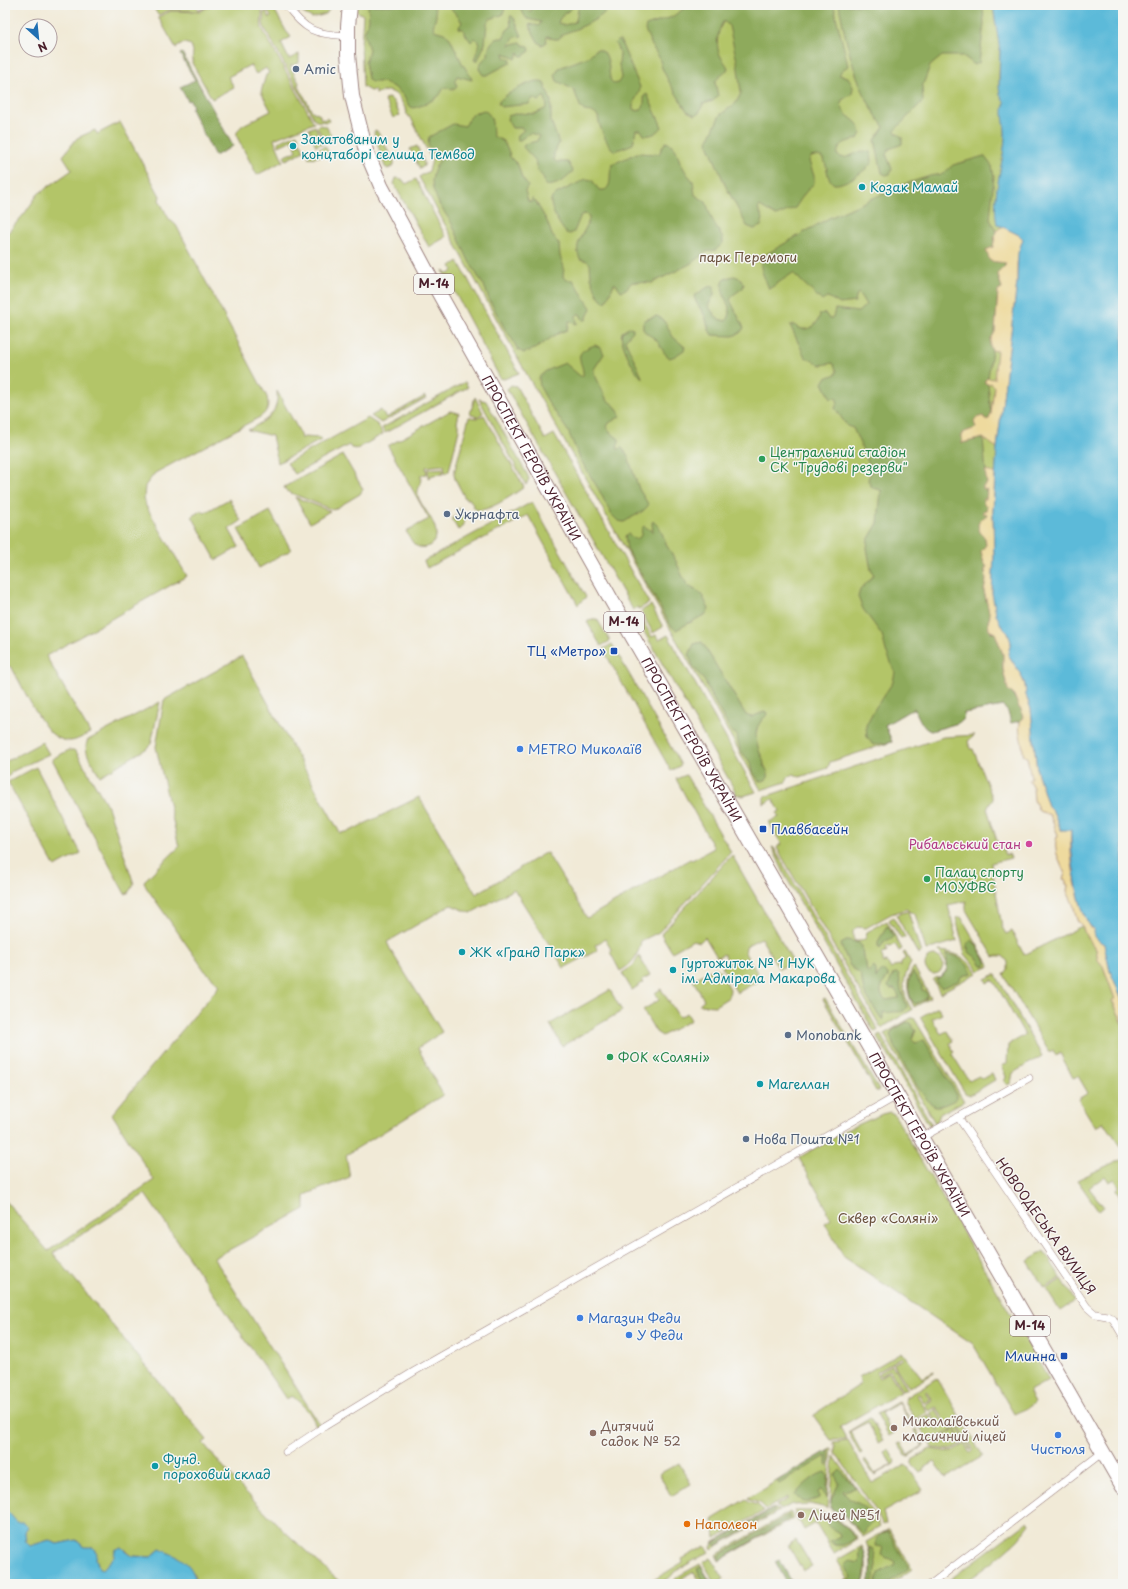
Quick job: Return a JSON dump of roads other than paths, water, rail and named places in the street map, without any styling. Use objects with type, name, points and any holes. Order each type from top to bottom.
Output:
[{"type":"highway","name":"М-14","points":[[348,36],[350,5]]},
{"type":"highway","name":"ПРОСПЕКТ ГЕРОЇВ УКРАЇНИ","points":[[348,36],[348,71],[354,105],[366,151],[381,186],[426,270],[613,603],[1123,1487]]},
{"type":"street","points":[[286,5],[304,26],[314,31],[323,34],[348,36]]},
{"type":"street","points":[[921,1138],[1029,1078]]},
{"type":"street","points":[[286,1452],[325,1426],[415,1371],[897,1096]]},
{"type":"street","name":"НОВООДЕСЬКА ВУЛИЦЯ","points":[[958,1118],[1088,1307],[1095,1314],[1107,1316],[1113,1319],[1123,1336]]},
{"type":"street","points":[[931,1584],[1103,1452]]},
{"type":"water","points":[[993,5],[1123,5],[1123,1001],[1110,971],[1104,944],[1096,938],[1094,929],[1088,923],[1079,899],[1072,852],[1071,830],[1061,830],[1053,811],[1048,806],[1037,771],[1031,709],[1026,695],[1025,684],[1008,654],[1011,642],[1008,633],[1002,627],[996,614],[992,593],[994,557],[993,511],[997,448],[1017,283],[1018,253],[1023,239],[1019,235],[997,224],[996,202],[1004,147],[1005,132],[1003,110],[1005,103],[1000,94],[999,88],[1000,51]]},
{"type":"water","points":[[8,1512],[17,1522],[23,1522],[28,1528],[25,1532],[26,1542],[30,1546],[49,1540],[57,1544],[76,1540],[84,1547],[92,1547],[97,1553],[96,1558],[99,1568],[103,1569],[114,1557],[115,1550],[121,1547],[132,1556],[151,1557],[160,1549],[184,1561],[192,1570],[197,1584],[5,1584],[5,1513]]},
{"type":"place","name":"Amic","points":[[296,69]]},
{"type":"place","name":"Закатованим у концтаборі селища Темвод","points":[[293,146]]},
{"type":"place","name":"Козак Мамай","points":[[862,187]]},
{"type":"place","name":"Центральний стадіон СК \"Трудові резерви\"","points":[[762,459]]},
{"type":"place","name":"Укрнафта","points":[[447,514]]},
{"type":"place","name":"ТЦ «Метро»","points":[[614,651]]},
{"type":"place","name":"METRO Миколаїв","points":[[520,749]]},
{"type":"place","name":"Плавбасейн","points":[[763,829]]},
{"type":"place","name":"Рибальський стан","points":[[1029,844]]},
{"type":"place","name":"Палац спорту МОУФВС","points":[[927,879]]},
{"type":"place","name":"ЖК «Гранд Парк»","points":[[462,952]]},
{"type":"place","name":"Гуртожиток № 1 НУК ім. Адмірала Макарова","points":[[673,970]]},
{"type":"place","name":"Monobank","points":[[788,1035]]},
{"type":"place","name":"ФОК «Соляні»","points":[[610,1057]]},
{"type":"place","name":"Магеллан","points":[[760,1084]]},
{"type":"place","name":"Нова Пошта №1","points":[[746,1139]]},
{"type":"place","name":"Магазин Феди","points":[[580,1318]]},
{"type":"place","name":"У Феди","points":[[629,1335]]},
{"type":"place","name":"Млинна","points":[[1064,1356]]},
{"type":"place","name":"Миколаївський класичний ліцей","points":[[894,1428]]},
{"type":"place","name":"Дитячий садок № 52","points":[[593,1433]]},
{"type":"place","name":"Чистюля","points":[[1058,1435]]},
{"type":"place","name":"Фунд. пороховий склад","points":[[155,1466]]},
{"type":"place","name":"Ліцей №51","points":[[801,1515]]},
{"type":"place","name":"Наполеон","points":[[687,1524]]},
{"type":"park label","name":"парк Перемоги","points":[[748,257]]},
{"type":"park label","name":"Сквер «Соляні»","points":[[888,1218]]}]
